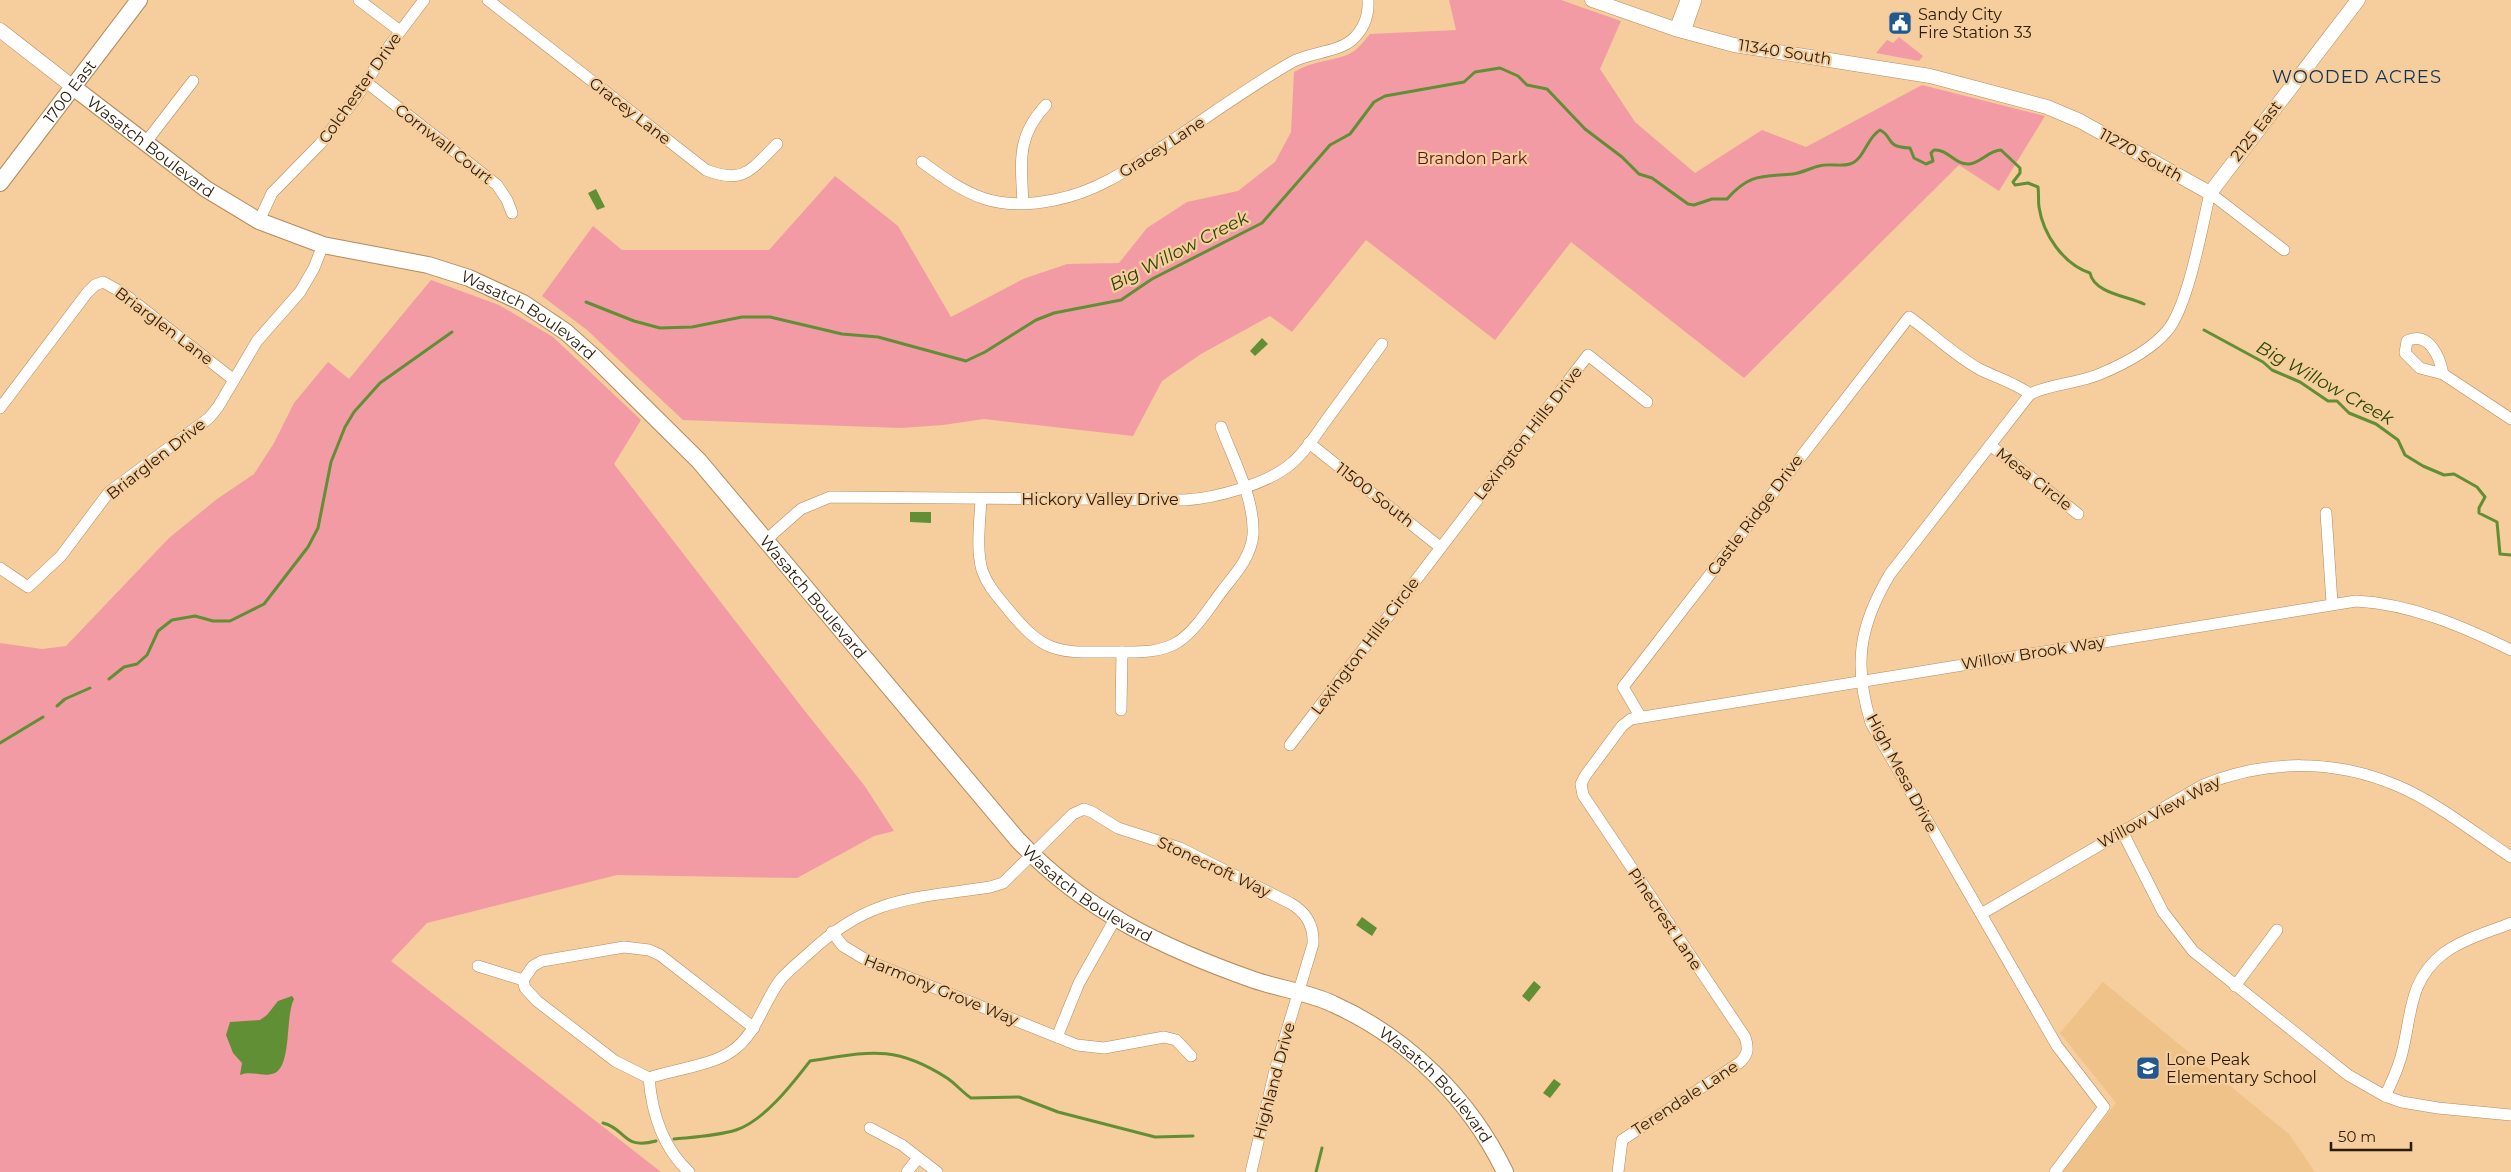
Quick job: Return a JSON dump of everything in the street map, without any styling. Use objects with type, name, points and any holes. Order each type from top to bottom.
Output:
[{"type":"main road","name":"1700 East","points":[[0,184],[139,0]]},
{"type":"main road","name":"Wasatch Boulevard","points":[[73,87],[213,194],[259,221],[323,245],[400,258],[450,271],[503,292],[542,315],[579,343],[678,439],[766,540],[1032,856],[1074,891],[1115,919],[1256,981],[1298,991],[1352,1013],[1395,1040],[1437,1076],[1466,1110],[1492,1147],[1505,1172]]},
{"type":"street","points":[[360,0],[400,31]]},
{"type":"street","name":"Colchester Drive","points":[[259,221],[272,193],[320,144],[424,0]]},
{"type":"street","name":"Gracey Lane","points":[[488,0],[706,170],[725,177],[744,174],[777,144]]},
{"type":"street","name":"Gracey Lane","points":[[922,162],[970,195],[1005,203],[1053,201],[1097,188],[1114,179],[1295,60],[1350,41],[1366,22],[1368,0]]},
{"type":"street","name":"11340 South","points":[[1592,0],[1680,31],[1734,44],[1930,76],[1982,89]]},
{"type":"street","points":[[1680,31],[1686,0]]},
{"type":"street","points":[[1680,31],[1696,0]]},
{"type":"street","name":"2125 East","points":[[2210,193],[2358,0]]},
{"type":"street","points":[[0,30],[73,87]]},
{"type":"street","points":[[146,142],[193,81]]},
{"type":"street","name":"Cornwall Court","points":[[366,82],[497,185],[507,200],[512,213]]},
{"type":"street","name":"11270 South","points":[[1982,89],[2064,113],[2210,193],[2284,250]]},
{"type":"street","points":[[1023,203],[1022,157],[1025,133],[1034,118],[1046,105]]},
{"type":"street","points":[[2030,394],[2042,388],[2081,380],[2099,374],[2148,349],[2168,330],[2178,316],[2184,298],[2210,193]]},
{"type":"street","name":"Briarglen Drive","points":[[0,568],[28,587],[61,556],[109,492],[209,418],[257,341],[300,292],[314,268],[323,245]]},
{"type":"street","name":"Briarglen Lane","points":[[0,408],[87,293],[95,285],[103,282],[123,293],[234,380]]},
{"type":"street","name":"Castle Ridge Drive","points":[[1640,716],[1623,687],[1909,317],[1963,359],[1981,370],[2019,386],[2030,394]]},
{"type":"street","name":"Hickory Valley Drive","points":[[766,540],[801,509],[830,498],[1184,500],[1202,499],[1243,487],[1280,472],[1292,464],[1310,444],[1382,344]]},
{"type":"street","name":"Lexington Hills Drive","points":[[1440,547],[1588,355],[1647,402]]},
{"type":"street","points":[[2443,374],[2511,419]]},
{"type":"street","name":"High Mesa Drive","points":[[2030,394],[1890,574],[1877,596],[1862,638],[1861,681],[1871,723],[2057,1046],[2104,1107],[2055,1172]]},
{"type":"street","points":[[981,499],[982,568],[994,593],[1022,627],[1044,646],[1058,650],[1150,652],[1177,642],[1197,624],[1241,566],[1249,552],[1252,521],[1243,487],[1221,427]]},
{"type":"street","name":"11500 South","points":[[1310,444],[1440,547]]},
{"type":"street","name":"Mesa Circle","points":[[1990,445],[2078,514]]},
{"type":"street","points":[[2326,513],[2332,603]]},
{"type":"street","name":"Lexington Hills Circle","points":[[1290,745],[1440,547]]},
{"type":"street","name":"Willow Brook Way","points":[[1581,784],[1622,726],[1631,719],[1640,716],[2332,603],[2364,601],[2404,608],[2431,616],[2511,650]]},
{"type":"street","points":[[1122,652],[1122,710]]},
{"type":"street","name":"Willow View Way","points":[[1981,914],[2203,785],[2221,777],[2271,766],[2303,764],[2343,769],[2400,786],[2511,857]]},
{"type":"street","name":"Pinecrest Lane","points":[[1581,784],[1583,795],[1598,820],[1745,1037],[1747,1053]]},
{"type":"street","name":"Stonecroft Way","points":[[649,1078],[726,1055],[741,1044],[754,1028],[767,1001],[782,978],[832,932],[857,916],[886,904],[997,885],[1009,879],[1073,814],[1080,810],[1088,810],[1118,828],[1180,848],[1290,903],[1305,916],[1314,935],[1313,944],[1298,991]]},
{"type":"street","points":[[2122,831],[2163,912],[2192,951],[2348,1075],[2385,1096],[2420,1106],[2511,1115]]},
{"type":"street","points":[[1057,1036],[1079,984],[1115,919]]},
{"type":"street","points":[[2385,1096],[2402,1056],[2412,998],[2430,966],[2443,953],[2458,945],[2511,923]]},
{"type":"street","points":[[2235,986],[2277,930]]},
{"type":"street","name":"Harmony Grove Way","points":[[832,932],[843,946],[868,961],[1091,1048],[1104,1048],[1164,1037],[1176,1040],[1191,1056]]},
{"type":"street","points":[[523,980],[533,966],[542,961],[624,947],[638,947],[660,955],[754,1028]]},
{"type":"street","points":[[478,966],[523,980],[530,994],[607,1055],[624,1067],[649,1078],[651,1105],[662,1133],[676,1160],[689,1172]]},
{"type":"street","name":"Highland Drive","points":[[1250,1172],[1275,1070],[1298,991]]},
{"type":"street","name":"Terendale Lane","points":[[1618,1172],[1622,1140],[1739,1063],[1747,1053]]},
{"type":"street","points":[[870,1128],[902,1145],[937,1172]]},
{"type":"street","points":[[907,1172],[918,1158]]},
{"type":"shaded area","points":[[596,189],[605,207],[597,210],[588,193]]},
{"type":"shaded area","points":[[1262,338],[1268,344],[1255,356],[1250,351]]},
{"type":"shaded area","points":[[910,512],[931,512],[931,523],[910,522]]},
{"type":"shaded area","points":[[1362,917],[1377,928],[1372,936],[1356,925]]},
{"type":"shaded area","points":[[1534,981],[1541,987],[1529,1002],[1522,996]]},
{"type":"shaded area","name":"Lone Peak Elementary School","points":[[2103,982],[2289,1134],[2315,1172],[2062,1172],[2116,1103],[2060,1033]]},
{"type":"shaded area","points":[[292,996],[294,999],[291,1007],[286,1050],[280,1068],[275,1073],[267,1075],[249,1073],[240,1075],[242,1063],[233,1053],[226,1035],[230,1022],[260,1020],[267,1015],[278,1001]]},
{"type":"shaded area","points":[[1554,1079],[1561,1084],[1550,1098],[1543,1093]]},
{"type":"green space","name":"Brandon Park","points":[[1449,0],[1561,0],[1621,21],[1600,69],[1635,122],[1695,173],[1762,130],[1806,147],[1922,85],[2045,116],[1999,191],[1959,165],[1744,378],[1571,242],[1495,340],[1366,240],[1292,332],[1270,316],[1201,354],[1162,381],[1133,436],[984,419],[943,425],[901,428],[683,420],[587,330],[542,296],[593,226],[622,250],[769,250],[835,176],[898,226],[951,317],[1023,279],[1067,264],[1119,263],[1147,228],[1187,202],[1238,191],[1275,162],[1291,132],[1294,72],[1300,68],[1351,53],[1370,34],[1456,30]]},
{"type":"green space","points":[[1899,37],[1923,56],[1919,61],[1876,53],[1887,40],[1893,43]]},
{"type":"green space","points":[[431,280],[499,305],[553,337],[641,420],[614,464],[864,785],[894,831],[874,836],[797,878],[617,875],[427,923],[391,961],[661,1172],[0,1172],[0,643],[42,649],[66,646],[169,538],[217,499],[254,474],[274,443],[294,403],[328,362],[349,379]]},
{"type":"waterway","name":"Big Willow Creek","points":[[586,302],[634,321],[660,328],[692,327],[742,317],[770,317],[842,334],[878,337],[966,361],[985,352],[1036,320],[1054,313],[1121,300],[1152,279],[1262,223],[1330,145],[1350,134],[1374,102],[1385,96],[1464,82],[1475,72],[1500,68],[1518,76],[1527,85],[1547,89],[1585,129],[1622,157],[1639,174],[1652,178],[1688,204],[1694,205],[1712,199],[1727,199],[1750,180],[1757,178],[1796,173],[1823,165],[1842,165],[1855,162],[1880,130],[1893,144],[1910,148],[1914,158],[1926,164],[1933,161],[1931,153],[1934,150],[1939,150],[1964,164],[1973,163],[1993,152],[2001,150],[2020,168],[2020,173],[2013,182],[2015,185],[2028,183],[2038,187],[2041,217],[2050,237],[2063,255],[2071,263],[2090,273],[2093,280],[2104,289],[2144,304]]},
{"type":"waterway","name":"Big Willow Creek","points":[[2204,330],[2263,362],[2272,370],[2300,382],[2328,401],[2337,401],[2349,413],[2376,424],[2398,440],[2405,455],[2423,466],[2444,475],[2454,474],[2477,487],[2485,497],[2479,508],[2479,513],[2497,522],[2500,554],[2511,555]]},
{"type":"waterway","name":"Big Willow Creek","points":[[109,679],[124,667],[137,664],[147,655],[158,631],[172,620],[195,616],[213,621],[230,621],[264,604],[308,547],[318,528],[331,462],[345,427],[354,412],[380,383],[452,332]]},
{"type":"waterway","name":"Big Willow Creek","points":[[57,706],[65,699],[90,688]]},
{"type":"waterway","name":"Big Willow Creek","points":[[0,743],[43,717]]},
{"type":"waterway","points":[[674,1139],[721,1134],[736,1130],[757,1119],[767,1110],[810,1061],[865,1053],[896,1055],[912,1060],[947,1078],[971,1098],[1019,1097],[1058,1112],[1155,1137],[1193,1136]]},
{"type":"waterway","points":[[603,1123],[611,1126],[631,1141],[637,1143],[656,1141]]},
{"type":"waterway","points":[[1316,1172],[1322,1148]]},
{"type":"place","name":"Sandy City Fire Station 33","points":[[1900,23]]},
{"type":"place","name":"Lone Peak Elementary School","points":[[2148,1068]]},
{"type":"district","name":"WOODED ACRES","points":[[2357,77]]}]
